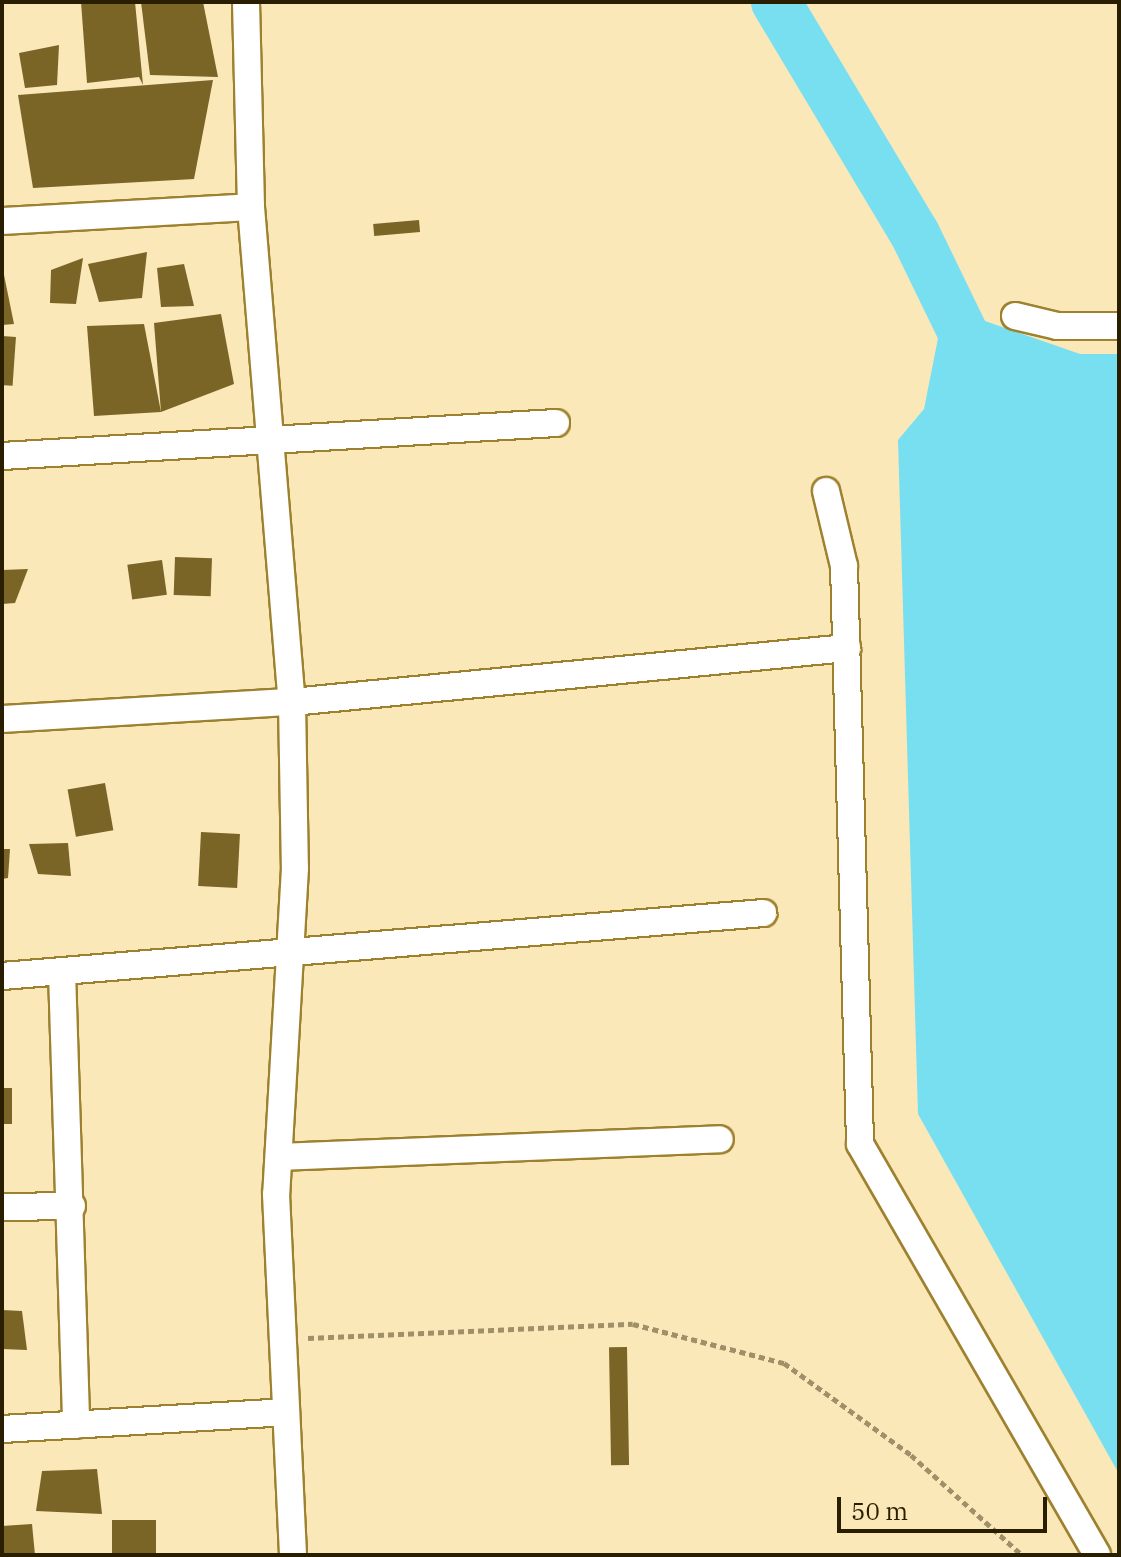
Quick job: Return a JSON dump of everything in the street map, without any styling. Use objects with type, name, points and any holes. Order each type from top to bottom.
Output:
[{"type":"street","points":[[246,2],[251,207],[267,437],[292,702],[289,957],[279,1157],[279,1339],[293,1555]]},
{"type":"street","points":[[2,221],[251,207]]},
{"type":"street","points":[[1015,316],[1057,326],[1119,326]]},
{"type":"street","points":[[2,456],[267,437],[556,423]]},
{"type":"street","points":[[826,491],[844,566],[860,1144],[1097,1555]]},
{"type":"street","points":[[2,719],[292,702],[847,648]]},
{"type":"street","points":[[2,976],[289,957],[763,913]]},
{"type":"street","points":[[62,972],[72,1206],[76,1425]]},
{"type":"street","points":[[279,1157],[720,1139]]},
{"type":"street","points":[[2,1207],[72,1206]]},
{"type":"street","points":[[2,1429],[284,1412]]},
{"type":"path","points":[[279,1339],[633,1324],[784,1363],[911,1455],[1022,1555]]},
{"type":"water","points":[[968,305],[985,321],[1080,354],[1119,354],[1119,1474],[918,1114],[898,440],[924,409],[942,318]]},
{"type":"building","points":[[81,2],[135,2],[143,85],[139,77],[87,83]]},
{"type":"building","points":[[141,2],[203,2],[218,77],[150,75]]},
{"type":"building","points":[[59,45],[57,85],[25,88],[19,53]]},
{"type":"building","points":[[213,80],[194,179],[33,188],[18,95]]},
{"type":"building","points":[[419,220],[420,232],[374,236],[373,224]]},
{"type":"building","points":[[147,252],[142,298],[99,302],[88,264]]},
{"type":"building","points":[[83,258],[76,304],[50,303],[51,270]]},
{"type":"building","points":[[184,264],[194,306],[161,307],[157,268]]},
{"type":"building","points":[[3,270],[14,324],[2,325]]},
{"type":"building","points":[[221,314],[234,384],[161,412],[154,323]]},
{"type":"building","points":[[144,324],[161,412],[94,416],[87,326]]},
{"type":"building","points":[[2,336],[16,337],[13,386],[2,385]]},
{"type":"building","points":[[175,557],[212,558],[211,596],[174,595]]},
{"type":"building","points":[[162,560],[167,595],[132,600],[127,565]]},
{"type":"building","points":[[28,569],[15,603],[2,604],[2,570]]},
{"type":"building","points":[[105,783],[113,830],[76,837],[68,790]]},
{"type":"building","points":[[201,832],[240,834],[237,888],[198,886]]},
{"type":"building","points":[[68,843],[71,876],[38,874],[29,844]]},
{"type":"building","points":[[2,849],[10,849],[8,878],[2,879]]},
{"type":"building","points":[[2,1088],[12,1088],[12,1124],[2,1124]]},
{"type":"building","points":[[2,1310],[22,1311],[27,1350],[2,1349]]},
{"type":"building","points":[[609,1347],[627,1347],[629,1465],[611,1465]]},
{"type":"building","points":[[97,1469],[102,1514],[36,1511],[42,1471]]},
{"type":"building","points":[[112,1520],[156,1520],[156,1555],[112,1555]]},
{"type":"building","points":[[32,1524],[35,1555],[2,1555],[2,1526]]},
{"type":"waterway","points":[[776,2],[915,234],[983,374]]}]
